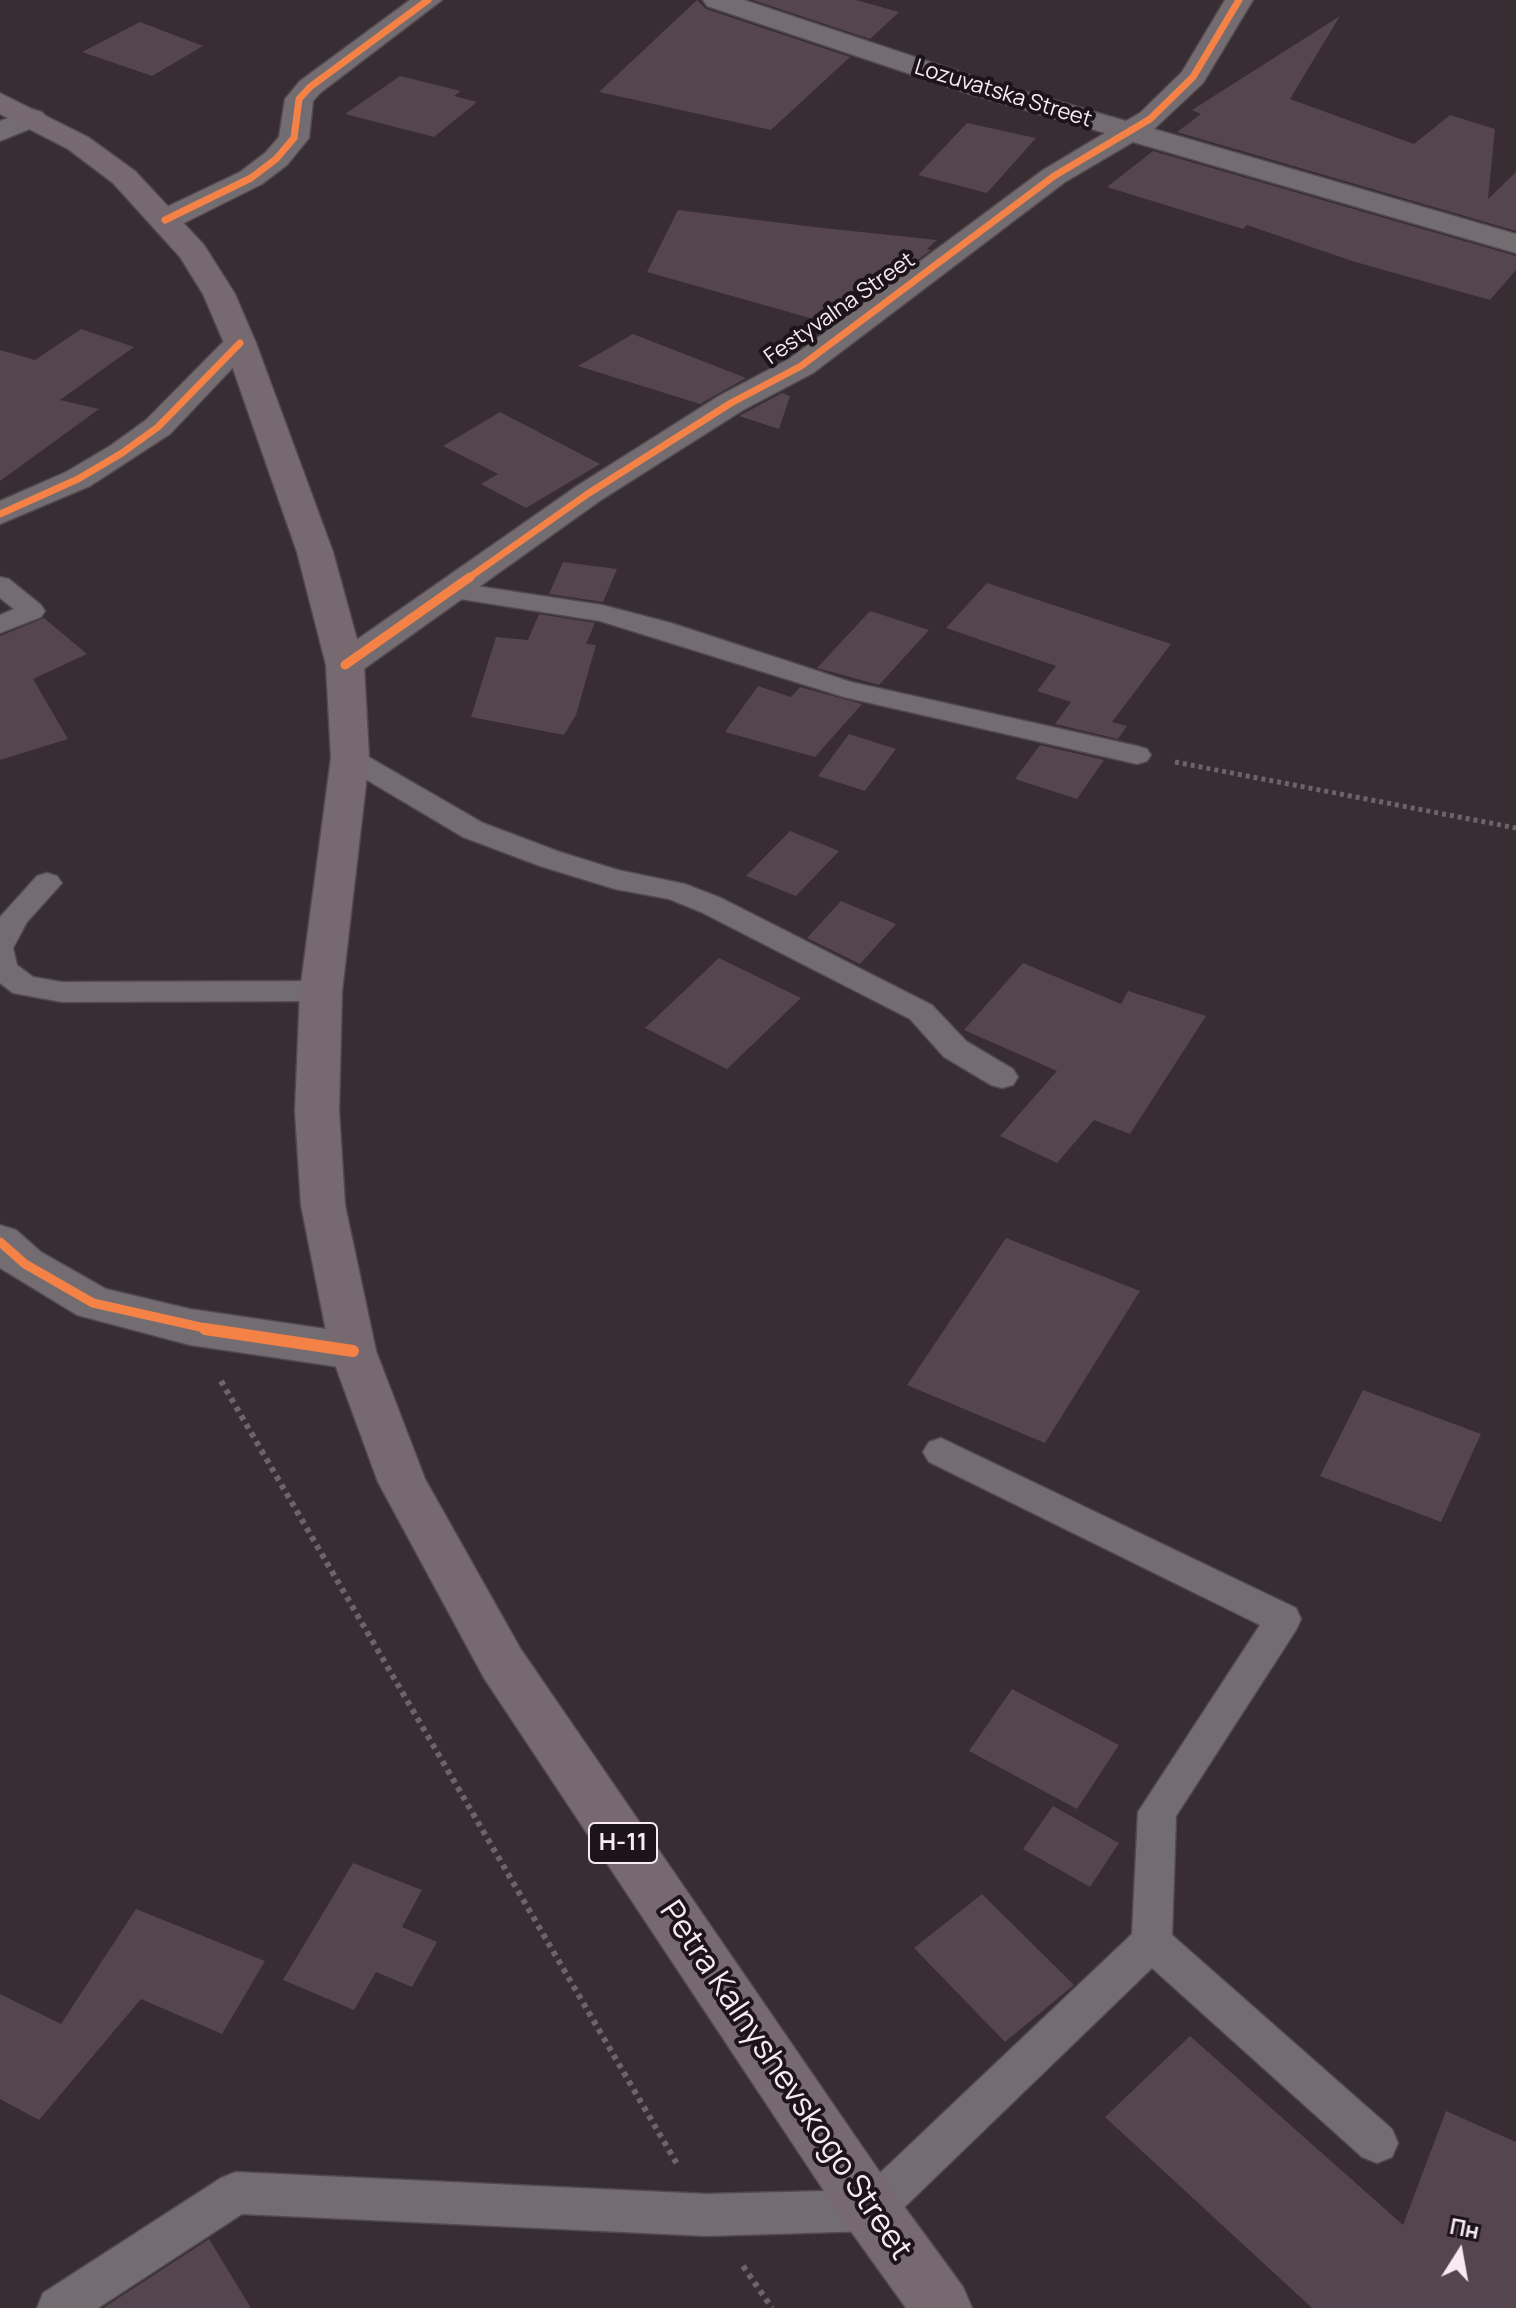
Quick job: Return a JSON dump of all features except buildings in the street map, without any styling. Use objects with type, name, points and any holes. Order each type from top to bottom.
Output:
[{"type":"main road","name":"Н-11","points":[[11,117],[78,143],[124,177],[200,262],[219,294],[240,343],[315,552],[345,665],[350,758],[321,991],[317,1111],[323,1205],[353,1351]]},
{"type":"main road","name":"Petra Kalnyshevskogo Street","points":[[353,1351],[402,1482],[502,1663],[871,2210],[942,2308]]},
{"type":"street","points":[[165,220],[251,178],[276,159],[294,138],[299,99],[310,87],[428,0]]},
{"type":"street","name":"Lozuvatska Street","points":[[717,0],[840,43],[1129,132],[1516,244]]},
{"type":"street","name":"Festyvalna Street","points":[[345,665],[602,485],[731,403],[801,366],[1054,176],[1150,119],[1193,77],[1239,0]]},
{"type":"street","points":[[0,514],[78,479],[122,453],[158,427],[240,343]]},
{"type":"street","points":[[0,1242],[25,1264],[93,1303],[190,1327],[353,1351]]},
{"type":"lane","points":[[0,585],[32,611],[0,625]]},
{"type":"lane","points":[[450,590],[602,613],[844,689],[1137,755]]},
{"type":"lane","points":[[350,758],[473,830],[550,859],[615,879],[675,891],[711,905],[921,1012],[955,1049],[1002,1077]]},
{"type":"lane","points":[[0,945],[15,917],[47,883]]},
{"type":"lane","points":[[0,952],[2,969],[24,986],[62,992],[321,991]]},
{"type":"lane","points":[[59,2308],[236,2193],[707,2215],[871,2210],[1152,1942],[1157,1812],[1220,1720],[1283,1619],[941,1452]]},
{"type":"lane","points":[[1152,1942],[1377,2143]]},
{"type":"path","points":[[1137,755],[1516,828]]},
{"type":"path","points":[[190,1327],[707,2215],[772,2308]]},
{"type":"cycle path","points":[[165,220],[251,178],[276,159],[294,138],[299,99],[310,87],[428,0]]},
{"type":"cycle path","points":[[345,665],[589,493],[731,403],[801,366],[1054,176],[1150,119],[1193,77],[1239,0]]},
{"type":"cycle path","points":[[0,514],[78,479],[122,453],[158,427],[240,343]]},
{"type":"cycle path","points":[[0,1242],[25,1264],[93,1303],[190,1327],[353,1351]]}]
